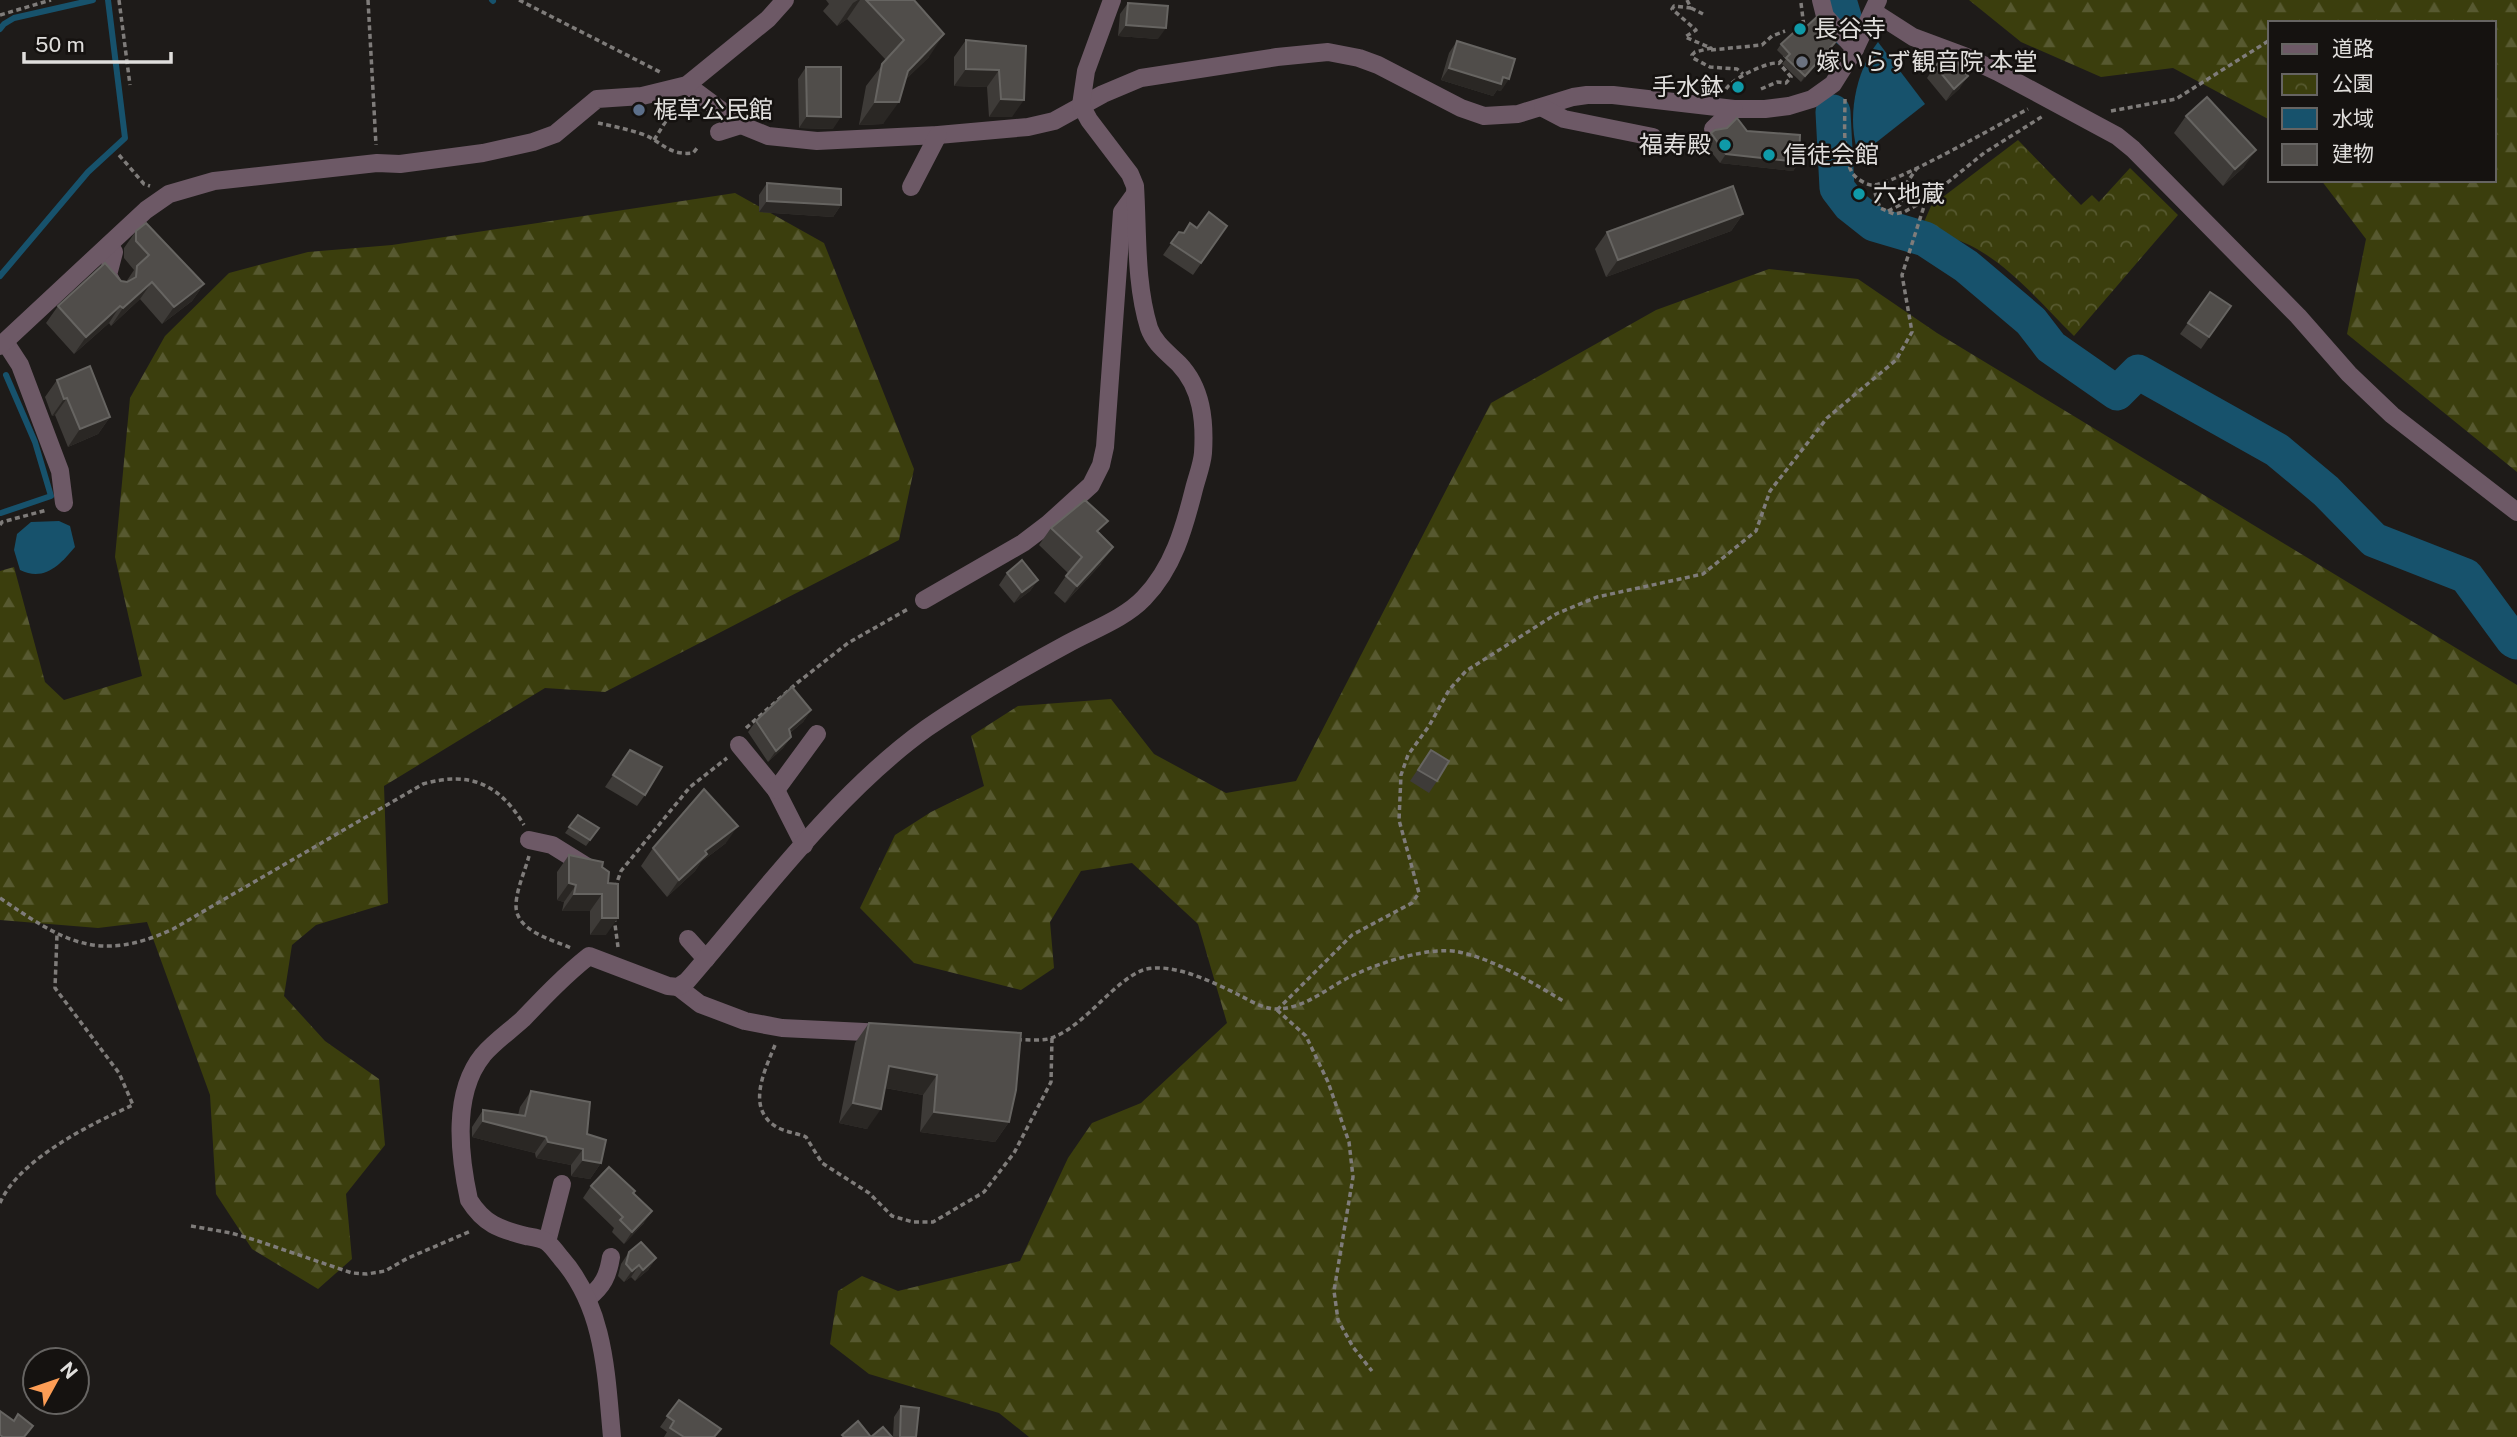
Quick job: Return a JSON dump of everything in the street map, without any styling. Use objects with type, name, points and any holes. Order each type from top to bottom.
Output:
[{"type":"street","points":[[64,503],[60,471],[20,366],[3,344],[146,210],[169,194],[214,181],[377,163],[400,164],[469,155],[533,142],[555,134],[597,99],[642,96],[687,85],[768,19],[785,0]]},
{"type":"street","points":[[1821,0],[1825,16],[1854,49]]},
{"type":"street","points":[[612,1437],[601,1341],[588,1298],[572,1271],[547,1242],[500,1230],[475,1211],[468,1200],[460,1107],[467,1086],[477,1063],[495,1041],[513,1028],[569,972],[589,956],[668,986],[678,986],[687,981],[804,845],[858,787],[901,747],[998,682],[1133,609],[1153,589],[1169,566],[1186,520],[1203,456],[1203,421],[1199,394],[1191,378],[1157,342],[1150,330],[1143,300],[1135,194],[1130,174],[1088,120],[1081,105],[1086,71],[1111,2]]},
{"type":"street","points":[[687,85],[741,125],[768,136],[817,141],[1028,127],[1054,121],[1081,105],[1141,78],[1328,52],[1378,65],[1461,108],[1484,116],[1518,114],[1573,97],[1600,95],[1734,109],[1789,106],[1812,99],[1833,85],[1876,6],[1913,37],[1975,62],[2117,136],[2133,149],[2392,415],[2517,512]]},
{"type":"street","points":[[1544,108],[1564,119],[1653,137]]},
{"type":"street","points":[[1713,129],[1734,109]]},
{"type":"street","points":[[719,132],[741,125]]},
{"type":"street","points":[[911,187],[938,135]]},
{"type":"street","points":[[923,600],[1023,543],[1048,524],[1091,485],[1096,477],[1105,447],[1122,212],[1135,194]]},
{"type":"street","points":[[109,245],[114,252],[108,275],[115,288]]},
{"type":"street","points":[[776,790],[817,734]]},
{"type":"street","points":[[739,746],[776,790],[804,845]]},
{"type":"street","points":[[529,840],[552,845],[589,867]]},
{"type":"street","points":[[688,939],[706,959]]},
{"type":"street","points":[[678,986],[700,1004],[745,1021],[782,1028],[902,1034]]},
{"type":"street","points":[[547,1242],[562,1184]]},
{"type":"street","points":[[588,1298],[607,1278],[611,1257]]},
{"type":"path","points":[[0,15],[51,0]]},
{"type":"path","points":[[119,0],[130,85]]},
{"type":"path","points":[[368,0],[377,163]]},
{"type":"path","points":[[519,0],[687,85]]},
{"type":"path","points":[[1687,0],[1691,8]]},
{"type":"path","points":[[1801,0],[1805,33]]},
{"type":"path","points":[[1703,14],[1691,8],[1674,6],[1672,9],[1696,30],[1685,37],[1711,50]]},
{"type":"path","points":[[1785,31],[1772,36],[1762,45],[1695,52],[1692,55],[1710,67],[1737,69],[1743,74],[1773,62],[1779,63],[1792,76],[1786,83]]},
{"type":"path","points":[[2090,120],[2107,112],[2176,99],[2268,41]]},
{"type":"path","points":[[1779,63],[1787,54]]},
{"type":"path","points":[[1833,85],[1844,96],[1848,165],[1855,177],[1870,185],[1884,183],[2054,103]]},
{"type":"path","points":[[1876,184],[1874,190],[1877,202],[1886,212],[1904,212],[1926,201],[1984,153],[2054,103]]},
{"type":"path","points":[[575,117],[643,134],[681,155],[693,153],[698,147]]},
{"type":"path","points":[[654,140],[666,121]]},
{"type":"path","points":[[119,155],[144,184],[164,186],[169,194]]},
{"type":"path","points":[[1886,212],[1900,205],[1908,181],[1917,167]]},
{"type":"path","points":[[1277,1010],[1352,935],[1412,903],[1419,893],[1399,820],[1401,775],[1409,755],[1449,690],[1466,671],[1556,614],[1598,597],[1703,575],[1756,531],[1770,491],[1827,418],[1896,360],[1912,332],[1902,275],[1926,201]]},
{"type":"path","points":[[0,525],[2,522],[64,503]]},
{"type":"path","points":[[0,898],[57,935],[83,944],[127,945],[173,929],[423,784],[444,778],[465,778],[488,787],[515,811],[524,824],[529,840],[529,857],[516,905],[518,916],[530,930],[589,956]]},
{"type":"path","points":[[0,1203],[5,1191],[36,1161],[83,1128],[133,1105],[119,1073],[55,988],[57,935]]},
{"type":"path","points":[[1277,1010],[1304,1003],[1355,974],[1412,954],[1458,951],[1516,974],[1565,1002]]},
{"type":"path","points":[[1010,1040],[1052,1038],[1077,1023],[1131,977],[1158,967],[1206,979],[1260,1005],[1277,1010],[1306,1036],[1328,1082],[1349,1142],[1353,1177],[1334,1292],[1338,1320],[1353,1347],[1372,1371]]},
{"type":"path","points":[[782,1028],[760,1090],[760,1104],[766,1119],[778,1128],[806,1137],[830,1171],[869,1193],[892,1216],[913,1222],[933,1222],[984,1192],[998,1176],[1014,1153],[1051,1082],[1052,1038]]},
{"type":"path","points":[[191,1227],[231,1233],[352,1273],[367,1274],[385,1271],[408,1258],[489,1223]]},
{"type":"green space","points":[[1969,0],[2517,0],[2517,472],[2347,334],[2366,239],[2323,182],[2496,182],[2496,21],[2268,21],[2268,119],[2173,68],[2101,77],[2021,42]]},
{"type":"green space","points":[[2018,140],[2081,205],[2092,195],[2099,202],[2130,168],[2178,215],[2074,336],[2004,267],[1977,249],[1937,231],[1924,222],[1931,206]]},
{"type":"green space","points":[[735,193],[824,243],[914,469],[899,540],[605,692],[545,688],[384,786],[388,903],[316,925],[292,945],[284,996],[325,1041],[379,1079],[385,1145],[346,1194],[352,1259],[318,1289],[252,1249],[216,1194],[210,1095],[147,922],[98,928],[0,920],[0,571],[14,567],[45,682],[64,700],[142,676],[115,557],[130,398],[165,336],[229,273],[308,252],[392,245]]},
{"type":"green space","points":[[1769,269],[1858,279],[1937,333],[2517,685],[2517,1437],[1029,1437],[999,1413],[869,1374],[830,1344],[838,1291],[862,1276],[898,1291],[1020,1261],[1068,1158],[1092,1123],[1141,1103],[1227,1023],[1198,924],[1132,863],[1081,871],[1050,922],[1054,968],[1021,990],[914,963],[860,908],[895,835],[931,812],[984,786],[971,736],[1018,706],[1111,699],[1154,754],[1226,793],[1296,781],[1491,403],[1656,310]]},
{"type":"water","points":[[1878,42],[1925,104],[1859,156],[1853,127],[1855,97],[1864,67]]},
{"type":"water","points":[[59,521],[70,526],[75,547],[63,560],[44,573],[20,570],[14,550],[17,534],[31,522]]},
{"type":"building","points":[[866,0],[914,0],[944,34],[908,71],[899,102],[875,102],[882,64],[904,40]]},
{"type":"building","points":[[1128,3],[1168,6],[1166,28],[1126,25]]},
{"type":"building","points":[[1819,15],[1839,38],[1805,76],[1786,58],[1790,54],[1781,44],[1803,24],[1806,27]]},
{"type":"building","points":[[966,40],[1026,46],[1024,100],[1001,99],[999,70],[966,69]]},
{"type":"building","points":[[1457,41],[1515,59],[1509,79],[1503,77],[1501,84],[1449,68]]},
{"type":"building","points":[[1950,54],[1968,76],[1954,89],[1935,66]]},
{"type":"building","points":[[806,67],[841,67],[841,117],[807,116]]},
{"type":"building","points":[[2207,97],[2256,150],[2235,169],[2186,116]]},
{"type":"building","points":[[1737,118],[1747,131],[1800,135],[1799,162],[1726,154],[1711,133],[1727,128]]},
{"type":"building","points":[[767,183],[841,189],[841,205],[767,201]]},
{"type":"building","points":[[1733,186],[1743,214],[1618,260],[1607,232]]},
{"type":"building","points":[[1209,212],[1227,226],[1201,263],[1171,243],[1179,232],[1184,233],[1190,223],[1197,228]]},
{"type":"building","points":[[146,223],[204,284],[174,307],[152,282],[86,337],[58,306],[105,263],[121,281],[127,282],[136,277],[137,266],[149,255],[136,241],[136,231]]},
{"type":"building","points":[[2210,292],[2231,306],[2209,337],[2188,323]]},
{"type":"building","points":[[90,366],[110,417],[80,429],[57,380]]},
{"type":"building","points":[[1085,500],[1108,521],[1097,531],[1113,547],[1077,586],[1066,576],[1082,557],[1051,528]]},
{"type":"building","points":[[1022,560],[1038,580],[1022,592],[1007,573]]},
{"type":"building","points":[[792,687],[811,710],[789,729],[791,737],[776,751],[756,721]]},
{"type":"building","points":[[630,750],[662,767],[645,795],[613,775]]},
{"type":"building","points":[[1431,750],[1449,761],[1437,781],[1418,770]]},
{"type":"building","points":[[704,789],[738,826],[705,851],[707,854],[679,880],[653,848]]},
{"type":"building","points":[[578,815],[599,828],[590,840],[569,827]]},
{"type":"building","points":[[569,855],[603,862],[602,867],[609,872],[608,883],[618,884],[618,918],[602,918],[602,894],[574,894],[576,885],[569,883]]},
{"type":"building","points":[[869,1023],[1021,1033],[1016,1090],[1009,1122],[934,1112],[937,1075],[889,1066],[881,1109],[853,1103]]},
{"type":"building","points":[[531,1091],[590,1102],[587,1134],[606,1140],[601,1163],[583,1160],[583,1149],[548,1142],[546,1137],[483,1121],[483,1110],[525,1116]]},
{"type":"building","points":[[609,1167],[652,1211],[632,1232],[620,1220],[623,1217],[591,1186]]},
{"type":"building","points":[[641,1242],[656,1258],[643,1270],[639,1265],[632,1271],[626,1264],[629,1252]]},
{"type":"building","points":[[679,1400],[721,1429],[714,1437],[684,1437],[670,1428],[674,1421],[667,1416]]},
{"type":"building","points":[[901,1406],[919,1408],[916,1437],[900,1437]]},
{"type":"building","points":[[0,1411],[14,1421],[18,1414],[33,1426],[24,1437],[3,1437],[0,1435]]},
{"type":"building","points":[[858,1421],[871,1437],[842,1435]]},
{"type":"building","points":[[883,1427],[892,1437],[871,1437]]},
{"type":"waterway","points":[[0,29],[14,18],[93,0]]},
{"type":"waterway","points":[[0,276],[88,172],[125,138],[108,0]]},
{"type":"waterway","points":[[1839,0],[1848,30]]},
{"type":"waterway","points":[[1833,112],[1837,188],[1850,205],[1874,224],[1925,239],[1966,266],[2031,321],[2051,347],[2117,393],[2138,372],[2277,450],[2326,491],[2374,540],[2466,576],[2517,642]]},
{"type":"waterway","points":[[1,513],[51,496],[35,442],[6,375]]},
{"type":"place","name":"長谷寺","points":[[1800,29]]},
{"type":"place","name":"嫁いらず観音院 本堂","points":[[1802,62]]},
{"type":"place","name":"手水鉢","points":[[1738,87]]},
{"type":"place","name":"梶草公民館","points":[[639,110]]},
{"type":"place","name":"福寿殿","points":[[1725,145]]},
{"type":"place","name":"信徒会館","points":[[1769,155]]},
{"type":"place","name":"六地蔵","points":[[1859,194]]}]
